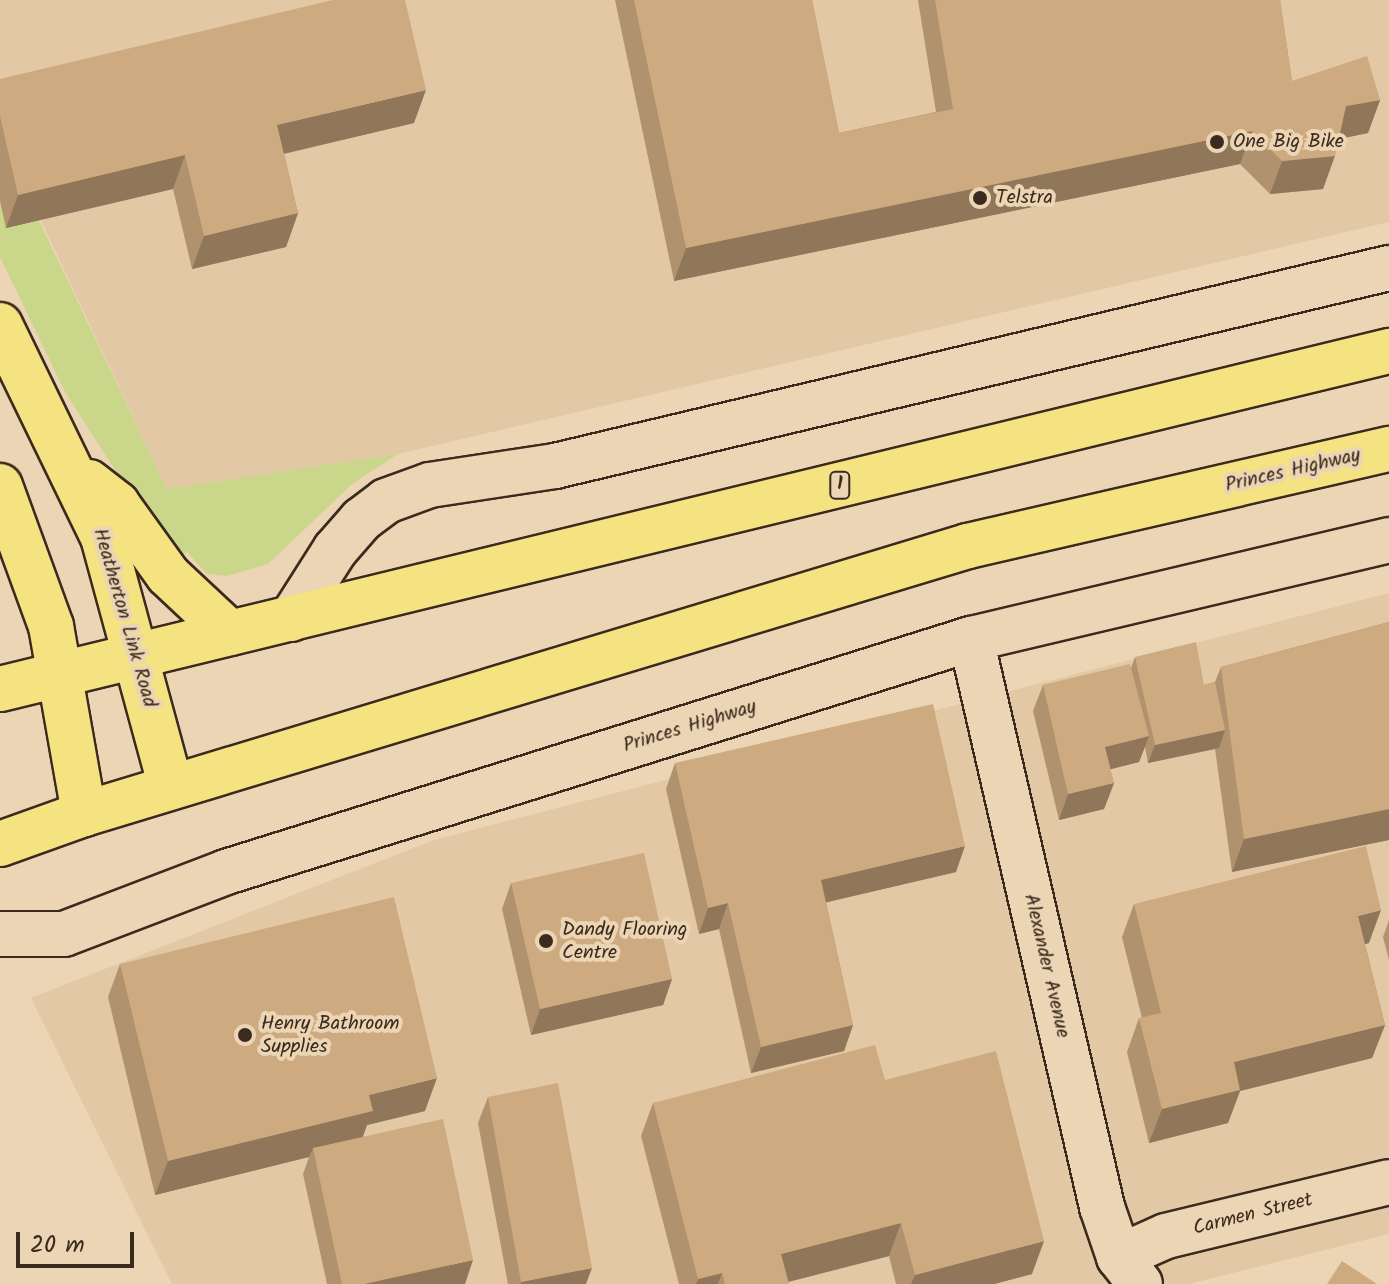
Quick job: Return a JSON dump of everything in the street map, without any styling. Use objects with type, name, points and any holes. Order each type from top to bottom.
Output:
[{"type":"main road","name":"Heatherton Link Road","points":[[0,325],[74,470],[103,537],[171,787]]},
{"type":"main road","name":"1","points":[[0,689],[1389,351]]},
{"type":"main road","name":"Princes Highway","points":[[0,844],[171,787],[968,546],[1389,449]]},
{"type":"main road","points":[[74,470],[117,504],[168,575],[230,633]]},
{"type":"main road","points":[[0,486],[12,557],[62,675],[84,814]]},
{"type":"street","points":[[291,619],[335,550],[386,501],[430,485],[555,466],[1389,268]]},
{"type":"street","name":"Princes Highway","points":[[0,934],[64,934],[226,872],[971,639],[1389,540]]},
{"type":"street","name":"Alexander Avenue","points":[[971,639],[1102,1207],[1130,1270]]},
{"type":"street","name":"Carmen Street","points":[[1130,1270],[1166,1236],[1389,1182]]},
{"type":"shaded area","points":[[0,0],[1389,0],[1389,222],[398,454],[167,489],[0,133]]},
{"type":"shaded area","points":[[1389,593],[1389,1234],[1189,1284],[172,1284],[31,998],[434,840]]},
{"type":"green space","points":[[0,139],[167,489],[398,454],[352,484],[268,564],[227,576],[207,574],[187,552],[172,559],[65,392],[0,257]]},
{"type":"building","points":[[333,0],[405,0],[426,90],[277,125],[298,213],[204,236],[185,155],[18,195],[0,116],[0,79]]},
{"type":"building","points":[[634,0],[812,0],[839,133],[953,109],[935,0],[1280,0],[1292,81],[1367,56],[1380,100],[1346,106],[1335,156],[1282,161],[1252,131],[686,248]]},
{"type":"building","points":[[1389,622],[1389,809],[1244,839],[1221,667]]},
{"type":"building","points":[[1196,642],[1204,685],[1215,682],[1225,730],[1155,745],[1135,657]]},
{"type":"building","points":[[1130,664],[1149,736],[1105,747],[1114,783],[1068,794],[1043,685]]},
{"type":"building","points":[[933,704],[965,846],[821,880],[853,1025],[761,1047],[728,903],[708,908],[675,763]]},
{"type":"building","points":[[1366,846],[1381,910],[1358,916],[1385,1025],[1234,1062],[1240,1090],[1162,1109],[1139,1018],[1161,1013],[1134,904]]},
{"type":"building","points":[[644,853],[672,979],[540,1009],[511,883]]},
{"type":"building","points":[[394,897],[437,1078],[369,1095],[373,1111],[168,1161],[120,964]]},
{"type":"building","points":[[875,1045],[885,1080],[996,1051],[1044,1241],[915,1275],[901,1223],[781,1254],[789,1284],[725,1284],[722,1273],[698,1279],[653,1103]]},
{"type":"building","points":[[558,1083],[592,1268],[521,1282],[488,1097]]},
{"type":"building","points":[[443,1119],[473,1260],[364,1284],[342,1284],[313,1148]]},
{"type":"building","points":[[1342,1261],[1377,1284],[1327,1284]]},
{"type":"place","name":"One Big Bike","points":[[1217,142]]},
{"type":"place","name":"Telstra","points":[[980,198]]},
{"type":"place","name":"Dandy Flooring Centre","points":[[546,941]]},
{"type":"place","name":"Henry Bathroom Supplies","points":[[245,1035]]}]
